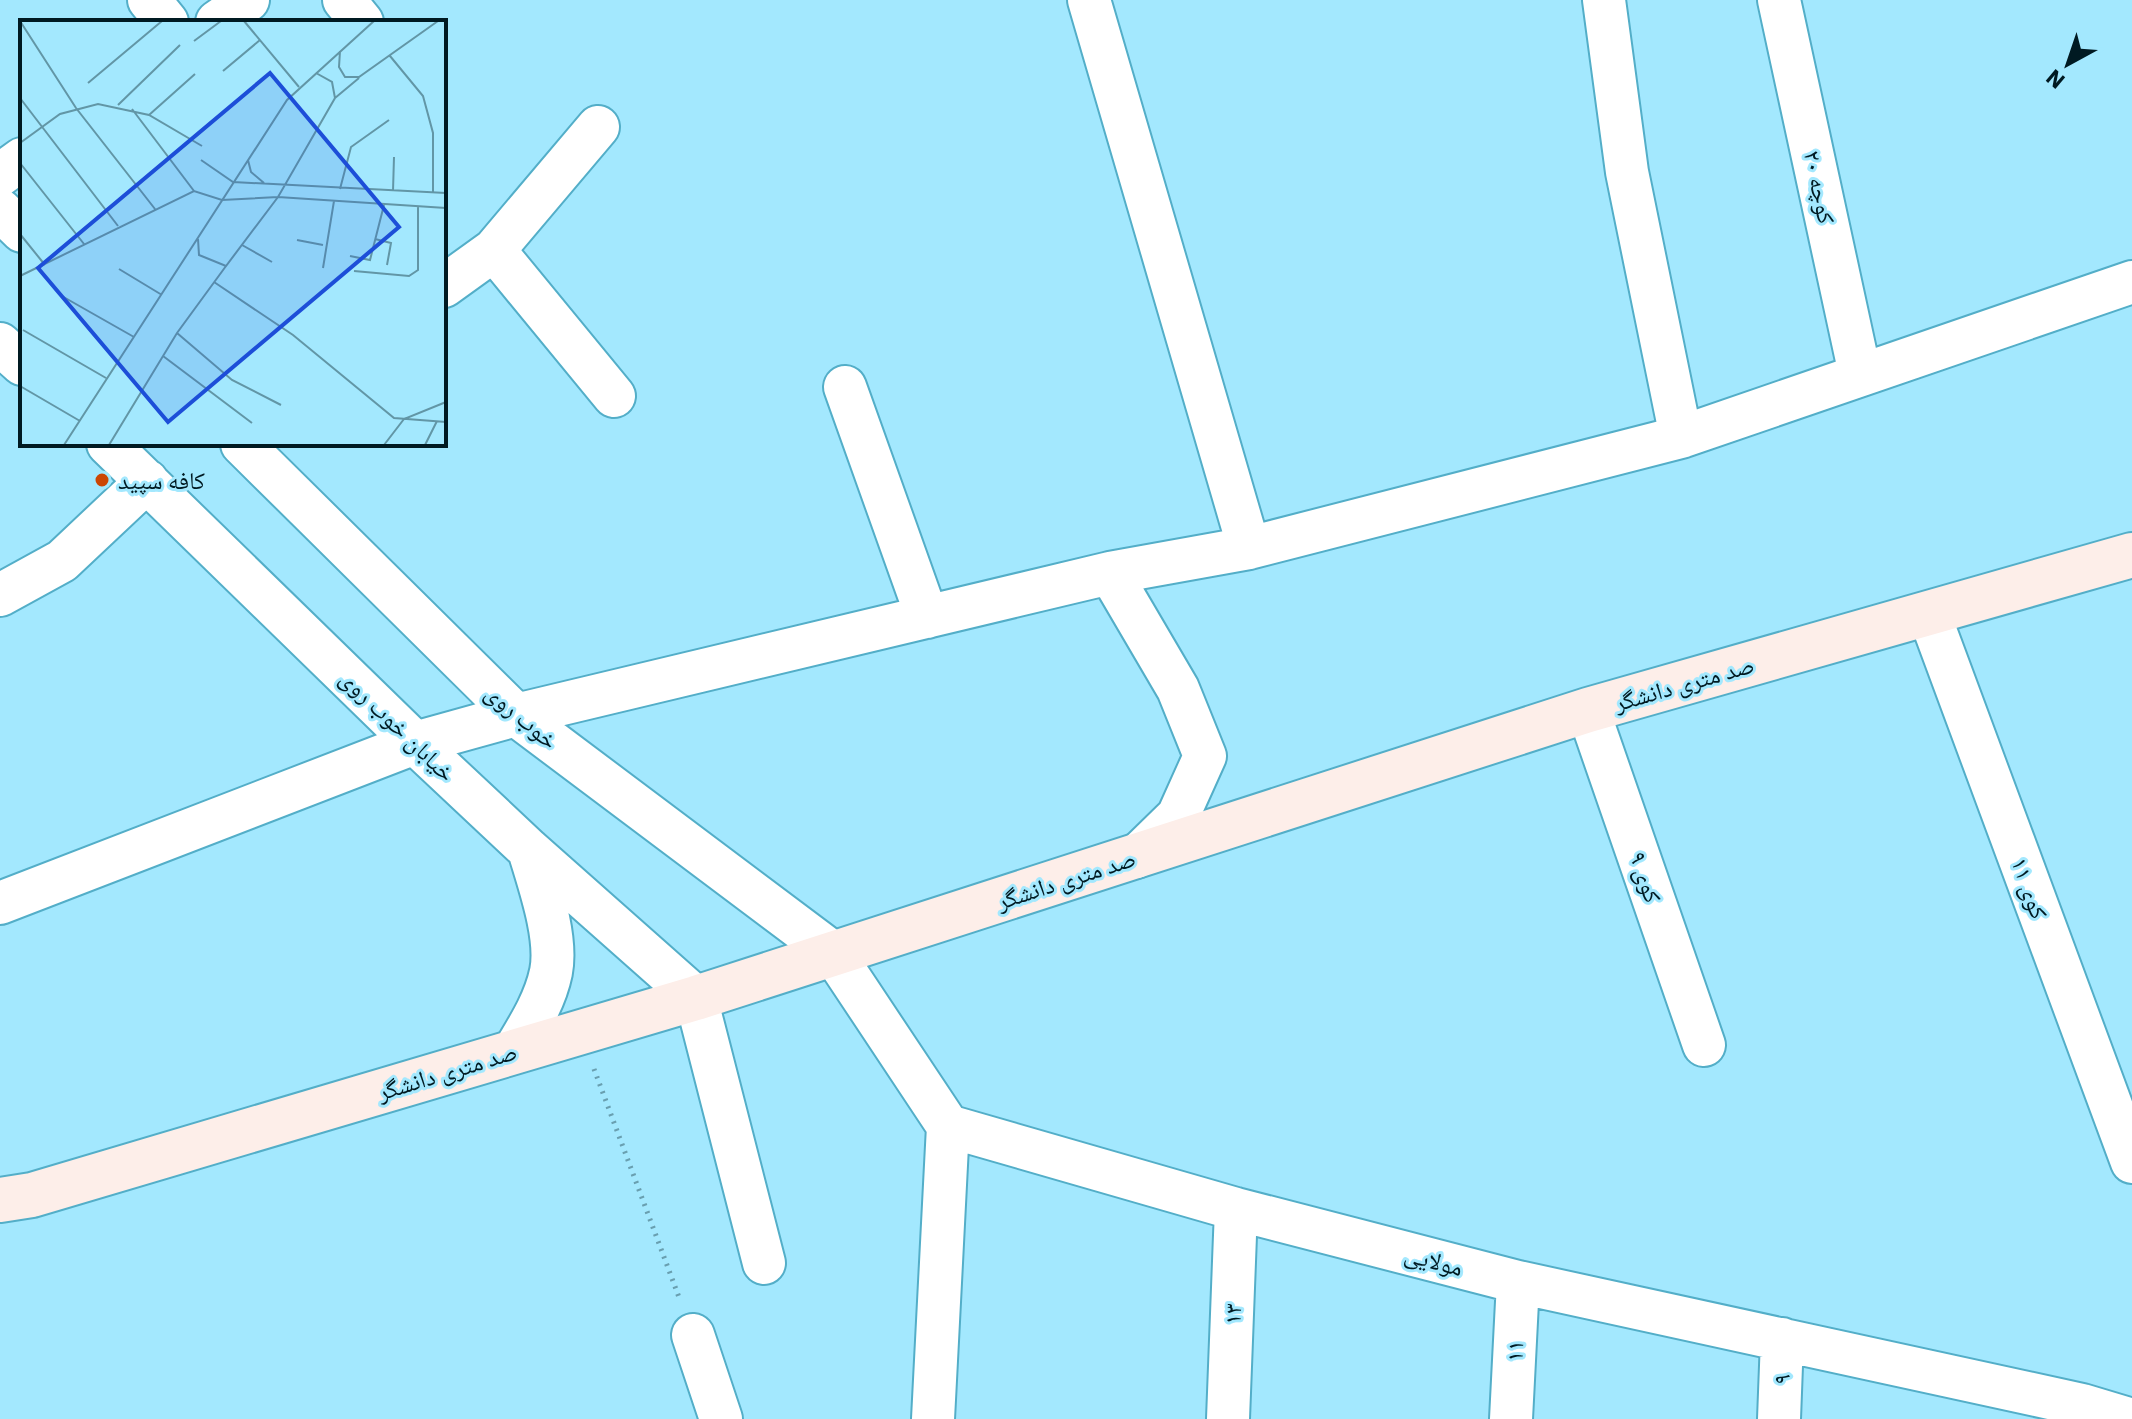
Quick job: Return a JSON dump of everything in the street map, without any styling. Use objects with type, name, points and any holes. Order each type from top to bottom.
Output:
[{"type":"main road","name":"صد متری دانشگر","points":[[0,1200],[32,1195],[696,998],[1588,710],[2132,555]]},
{"type":"street","points":[[149,0],[165,20]]},
{"type":"street","points":[[220,20],[248,0]]},
{"type":"street","points":[[344,0],[360,20]]},
{"type":"street","points":[[1089,0],[1249,548]]},
{"type":"street","points":[[1604,0],[1627,172],[1681,437]]},
{"type":"street","name":"کوچە ٢٠","points":[[1779,0],[1860,374]]},
{"type":"street","points":[[446,285],[494,250],[598,127]]},
{"type":"street","points":[[0,175],[20,160]]},
{"type":"street","points":[[0,210],[20,229]]},
{"type":"street","points":[[494,250],[614,396]]},
{"type":"street","points":[[0,903],[415,743],[516,715],[1110,573],[1249,548],[1681,437],[2132,282]]},
{"type":"street","points":[[0,344],[20,362]]},
{"type":"street","points":[[845,387],[927,617]]},
{"type":"street","name":"خیابان خوب روی","points":[[110,446],[415,743],[529,850],[696,998]]},
{"type":"street","name":"خوب روی","points":[[244,446],[516,715],[833,953]]},
{"type":"street","points":[[0,595],[62,561],[147,481]]},
{"type":"street","points":[[1110,573],[1178,689],[1205,756],[1178,816],[1136,857]]},
{"type":"street","name":"کوی ۱۱","points":[[1929,614],[2132,1162]]},
{"type":"street","name":"کوی ۹","points":[[1588,710],[1704,1045]]},
{"type":"street","points":[[514,1051],[538,1010],[551,970],[548,918],[529,850]]},
{"type":"street","points":[[833,953],[948,1126],[933,1419]]},
{"type":"street","points":[[696,998],[764,1263]]},
{"type":"street","name":"مولایی","points":[[948,1126],[1236,1209],[1518,1282],[1782,1339],[2082,1412],[2129,1419]]},
{"type":"street","name":"۱۳","points":[[1228,1419],[1236,1209]]},
{"type":"street","name":"۱۱","points":[[1511,1419],[1518,1282]]},
{"type":"street","points":[[693,1335],[721,1419]]},
{"type":"street","name":"۹","points":[[1779,1419],[1782,1339]]},
{"type":"path","points":[[580,1031],[693,1335]]},
{"type":"place","name":"کافه سپید","points":[[102,480]]}]
